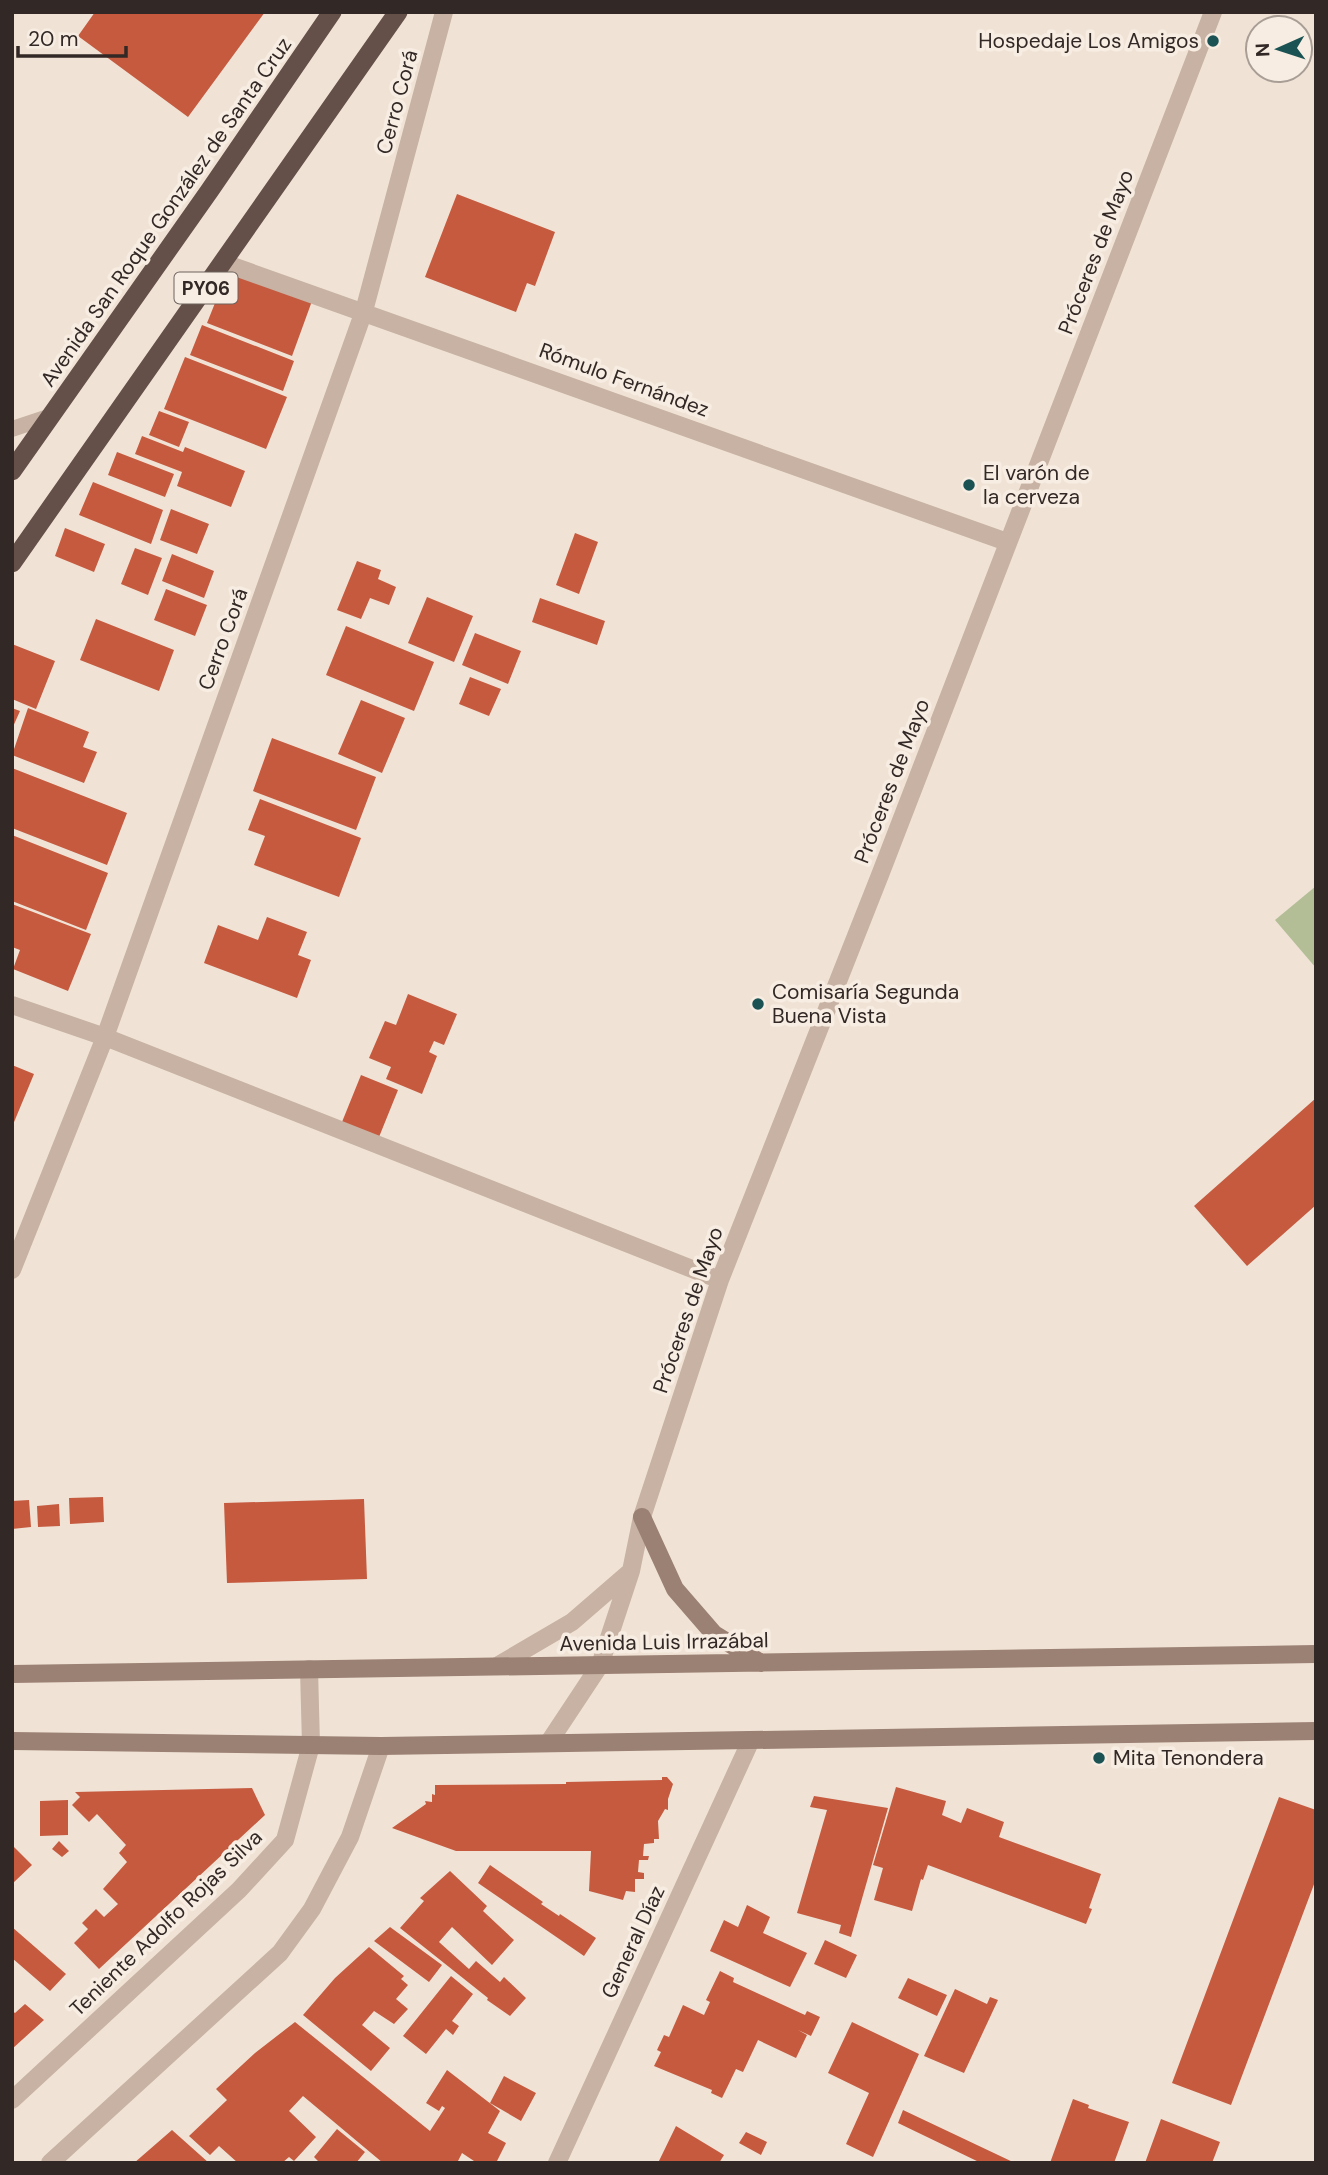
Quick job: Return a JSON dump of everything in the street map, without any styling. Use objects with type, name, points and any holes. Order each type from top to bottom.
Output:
[{"type":"highway","name":"Avenida San Roque González de Santa Cruz","points":[[12,471],[332,12]]},
{"type":"highway","name":"PY06","points":[[12,563],[398,12]]},
{"type":"main road","points":[[642,1517],[675,1589],[714,1634],[761,1663]]},
{"type":"main road","name":"Avenida Luis Irrazábal","points":[[12,1674],[1316,1654]]},
{"type":"main road","points":[[12,1741],[381,1746],[1316,1731]]},
{"type":"street","name":"Cerro Corá","points":[[12,1270],[105,1037],[364,311],[444,12]]},
{"type":"street","name":"Próceres de Mayo","points":[[549,1742],[600,1665],[631,1571],[642,1517],[720,1280],[880,875],[1213,12]]},
{"type":"street","name":"Rómulo Fernández","points":[[224,262],[1007,542]]},
{"type":"street","points":[[12,1005],[105,1037],[720,1280]]},
{"type":"street","points":[[497,1666],[572,1622],[631,1571]]},
{"type":"street","name":"Teniente Adolfo Rojas Silva","points":[[12,2100],[239,1890],[285,1840],[311,1745],[309,1669]]},
{"type":"street","name":"General Díaz","points":[[557,2163],[751,1740]]},
{"type":"street","points":[[50,2163],[280,1953],[312,1909],[350,1838],[381,1746]]},
{"type":"lane","points":[[12,429],[51,416]]},
{"type":"green space","points":[[1316,886],[1316,968],[1275,920]]},
{"type":"building","points":[[95,12],[265,12],[188,117],[78,36]]},
{"type":"building","points":[[457,194],[555,232],[535,286],[527,283],[516,312],[425,277]]},
{"type":"building","points":[[235,272],[312,301],[292,356],[207,323],[219,293],[226,295]]},
{"type":"building","points":[[202,325],[294,361],[283,391],[190,355]]},
{"type":"building","points":[[185,357],[287,397],[266,449],[164,409]]},
{"type":"building","points":[[159,411],[189,422],[179,447],[149,435]]},
{"type":"building","points":[[142,436],[183,452],[185,447],[245,471],[231,507],[177,486],[182,472],[135,454]]},
{"type":"building","points":[[117,452],[174,474],[165,497],[108,475]]},
{"type":"building","points":[[93,482],[163,510],[151,544],[79,515]]},
{"type":"building","points":[[171,509],[209,524],[197,554],[160,540]]},
{"type":"building","points":[[65,528],[105,544],[94,572],[55,556]]},
{"type":"building","points":[[575,533],[598,542],[579,594],[556,585]]},
{"type":"building","points":[[135,548],[162,558],[148,595],[121,584]]},
{"type":"building","points":[[172,554],[214,571],[204,598],[162,581]]},
{"type":"building","points":[[357,561],[381,570],[378,579],[396,587],[389,605],[370,598],[361,619],[337,610]]},
{"type":"building","points":[[166,589],[207,605],[195,636],[154,620]]},
{"type":"building","points":[[427,597],[473,616],[454,662],[408,643]]},
{"type":"building","points":[[540,598],[605,621],[597,645],[532,622]]},
{"type":"building","points":[[96,619],[174,650],[159,691],[80,660]]},
{"type":"building","points":[[346,626],[434,662],[414,711],[326,675]]},
{"type":"building","points":[[475,633],[521,651],[508,684],[462,665]]},
{"type":"building","points":[[12,644],[55,661],[36,709],[12,699]]},
{"type":"building","points":[[470,677],[501,689],[489,716],[459,704]]},
{"type":"building","points":[[361,700],[405,718],[382,773],[338,754]]},
{"type":"building","points":[[12,708],[20,711],[12,729]]},
{"type":"building","points":[[28,708],[89,732],[83,747],[97,752],[84,783],[12,755]]},
{"type":"building","points":[[272,738],[376,777],[356,830],[253,791]]},
{"type":"building","points":[[12,768],[127,813],[107,865],[12,828]]},
{"type":"building","points":[[260,799],[361,838],[339,897],[254,865],[265,836],[248,830]]},
{"type":"building","points":[[12,835],[108,873],[86,930],[12,901]]},
{"type":"building","points":[[12,904],[91,934],[68,991],[13,969],[20,950],[12,947]]},
{"type":"building","points":[[267,917],[307,932],[298,955],[311,960],[297,998],[204,963],[218,925],[258,940]]},
{"type":"building","points":[[408,994],[457,1014],[444,1045],[434,1041],[429,1052],[437,1056],[422,1094],[386,1079],[391,1067],[369,1058],[385,1021],[396,1025]]},
{"type":"building","points":[[12,1065],[34,1074],[12,1127]]},
{"type":"building","points":[[361,1075],[398,1090],[379,1137],[342,1122]]},
{"type":"building","points":[[1316,1098],[1316,1205],[1247,1266],[1194,1206]]},
{"type":"building","points":[[103,1497],[104,1522],[70,1524],[69,1498]]},
{"type":"building","points":[[364,1499],[367,1579],[227,1583],[224,1503]]},
{"type":"building","points":[[29,1500],[31,1527],[12,1529],[12,1501]]},
{"type":"building","points":[[59,1504],[60,1526],[38,1527],[37,1506]]},
{"type":"building","points":[[662,1777],[667,1777],[673,1784],[668,1810],[665,1809],[658,1821],[659,1839],[654,1839],[654,1843],[644,1844],[643,1856],[649,1856],[648,1860],[639,1860],[638,1872],[644,1873],[644,1879],[635,1879],[635,1892],[626,1891],[623,1900],[589,1891],[591,1851],[456,1851],[392,1828],[426,1804],[425,1801],[432,1802],[435,1785],[566,1784],[662,1780]]},
{"type":"building","points":[[896,1787],[946,1801],[942,1815],[961,1823],[967,1808],[1004,1822],[999,1837],[1101,1874],[1086,1924],[928,1865],[912,1911],[874,1900],[883,1868],[873,1865]]},
{"type":"building","points":[[252,1788],[265,1815],[99,1969],[74,1943],[88,1929],[82,1923],[96,1909],[104,1917],[118,1904],[103,1889],[127,1862],[119,1853],[126,1845],[97,1814],[89,1822],[72,1805],[80,1797],[75,1792]]},
{"type":"building","points":[[814,1796],[888,1808],[851,1937],[839,1933],[841,1925],[797,1913],[827,1810],[810,1807]]},
{"type":"building","points":[[1279,1797],[1316,1810],[1316,1879],[1231,2105],[1172,2083]]},
{"type":"building","points":[[68,1800],[68,1835],[40,1836],[40,1801]]},
{"type":"building","points":[[59,1841],[69,1851],[62,1857],[52,1849]]},
{"type":"building","points":[[12,1845],[32,1865],[12,1884]]},
{"type":"building","points":[[490,1865],[543,1902],[541,1904],[596,1938],[584,1956],[478,1883]]},
{"type":"building","points":[[450,1871],[487,1906],[483,1911],[514,1940],[492,1965],[452,1927],[439,1942],[469,1969],[476,1961],[500,1982],[504,1977],[526,1998],[510,2016],[400,1928],[424,1901],[420,1898]]},
{"type":"building","points":[[747,1905],[770,1917],[763,1933],[807,1953],[790,1987],[710,1951],[724,1920],[738,1927]]},
{"type":"building","points":[[12,1927],[66,1974],[50,1991],[12,1958]]},
{"type":"building","points":[[390,1927],[442,1965],[429,1982],[374,1941]]},
{"type":"building","points":[[825,1940],[857,1955],[846,1978],[814,1964]]},
{"type":"building","points":[[369,1947],[404,1976],[401,1979],[408,1985],[396,1999],[408,2009],[394,2024],[374,2011],[362,2025],[390,2048],[371,2071],[303,2015],[335,1978]]},
{"type":"building","points":[[720,1971],[734,1978],[733,1982],[805,2015],[807,2011],[820,2017],[811,2036],[798,2030],[807,2035],[796,2058],[758,2040],[743,2072],[736,2069],[722,2098],[711,2093],[712,2090],[654,2066],[661,2052],[657,2050],[664,2035],[669,2037],[683,2005],[704,2015],[710,2002],[706,2000]]},
{"type":"building","points":[[451,1976],[473,1994],[452,2021],[459,2026],[453,2035],[446,2029],[426,2054],[403,2036]]},
{"type":"building","points":[[908,1978],[947,1995],[937,2016],[898,1998]]},
{"type":"building","points":[[955,1989],[987,2004],[990,1997],[998,2000],[964,2073],[924,2056]]},
{"type":"building","points":[[25,2004],[44,2020],[12,2049],[12,2011],[15,2013]]},
{"type":"building","points":[[295,2022],[430,2131],[445,2108],[442,2106],[439,2111],[426,2103],[447,2070],[500,2111],[488,2133],[506,2143],[496,2163],[477,2163],[462,2153],[457,2163],[383,2163],[303,2096],[289,2111],[316,2137],[294,2161],[289,2157],[282,2163],[238,2163],[219,2146],[210,2155],[189,2136],[227,2100],[216,2089],[255,2053]]},
{"type":"building","points":[[852,2022],[919,2054],[873,2157],[846,2144],[869,2093],[828,2073]]},
{"type":"building","points":[[504,2076],[536,2093],[521,2121],[490,2103]]},
{"type":"building","points":[[1073,2099],[1089,2105],[1088,2108],[1129,2122],[1114,2163],[1050,2163]]},
{"type":"building","points":[[903,2110],[1015,2163],[981,2163],[898,2123]]},
{"type":"building","points":[[1161,2119],[1220,2142],[1212,2163],[1145,2163]]},
{"type":"building","points":[[676,2126],[724,2155],[719,2163],[658,2163]]},
{"type":"building","points":[[337,2129],[365,2152],[356,2163],[320,2163],[314,2157]]},
{"type":"building","points":[[172,2130],[209,2163],[134,2163]]},
{"type":"building","points":[[746,2132],[767,2142],[761,2155],[739,2143]]},
{"type":"place","name":"Hospedaje Los Amigos","points":[[1213,41]]},
{"type":"place","name":"El varón de la cerveza","points":[[969,485]]},
{"type":"place","name":"Comisaría Segunda Buena Vista","points":[[758,1004]]},
{"type":"place","name":"Mita Tenondera","points":[[1099,1758]]}]
